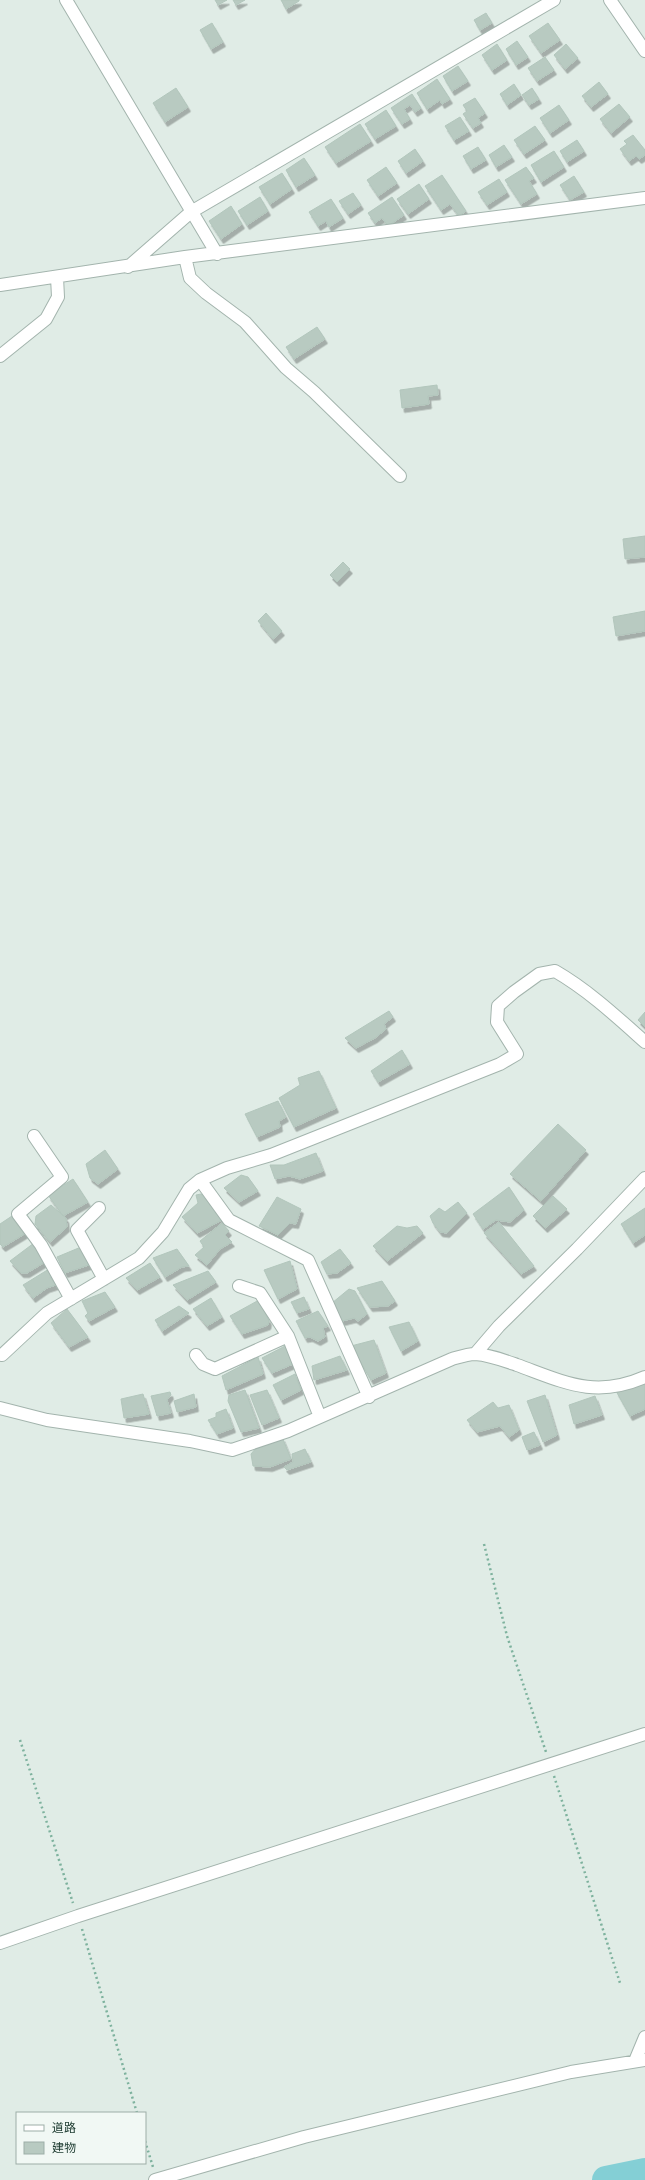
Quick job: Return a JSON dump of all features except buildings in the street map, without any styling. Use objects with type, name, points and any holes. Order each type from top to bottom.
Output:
[{"type":"street","points":[[66,0],[217,254]]},
{"type":"street","points":[[128,267],[191,212],[554,0]]},
{"type":"street","points":[[610,0],[645,51]]},
{"type":"street","points":[[0,285],[185,258],[645,198]]},
{"type":"street","points":[[185,258],[190,278],[206,293],[245,322],[286,368],[314,392],[400,476]]},
{"type":"street","points":[[0,356],[46,319],[58,297],[57,277]]},
{"type":"street","points":[[1,1357],[47,1313],[139,1258],[163,1232],[188,1189],[200,1180],[227,1168],[278,1152],[500,1064],[517,1054],[497,1022],[498,1006],[539,974],[555,971],[567,978],[610,1010],[645,1042]]},
{"type":"street","points":[[34,1136],[62,1176],[18,1214],[41,1245],[71,1299]]},
{"type":"street","points":[[475,1354],[499,1326],[577,1249],[645,1178]]},
{"type":"street","points":[[200,1180],[229,1220],[308,1260],[369,1397]]},
{"type":"street","points":[[99,1208],[77,1230],[104,1279]]},
{"type":"street","points":[[239,1286],[260,1293],[288,1336],[320,1416]]},
{"type":"street","points":[[196,1355],[203,1364],[215,1369],[288,1336]]},
{"type":"street","points":[[0,1408],[47,1420],[190,1441],[232,1450],[288,1431],[320,1416],[369,1397],[452,1359],[475,1354],[496,1358],[576,1386],[597,1389],[632,1383],[645,1377]]},
{"type":"street","points":[[0,1943],[78,1916],[645,1734]]},
{"type":"street","points":[[155,2180],[304,2137],[571,2072],[640,2061],[645,2037]]},
{"type":"path","points":[[484,1544],[507,1636],[550,1764],[620,1983]]},
{"type":"path","points":[[20,1740],[105,2001],[137,2112]]},
{"type":"path","points":[[146,2145],[155,2180]]},
{"type":"waterway","points":[[606,2180],[645,2172]]}]
